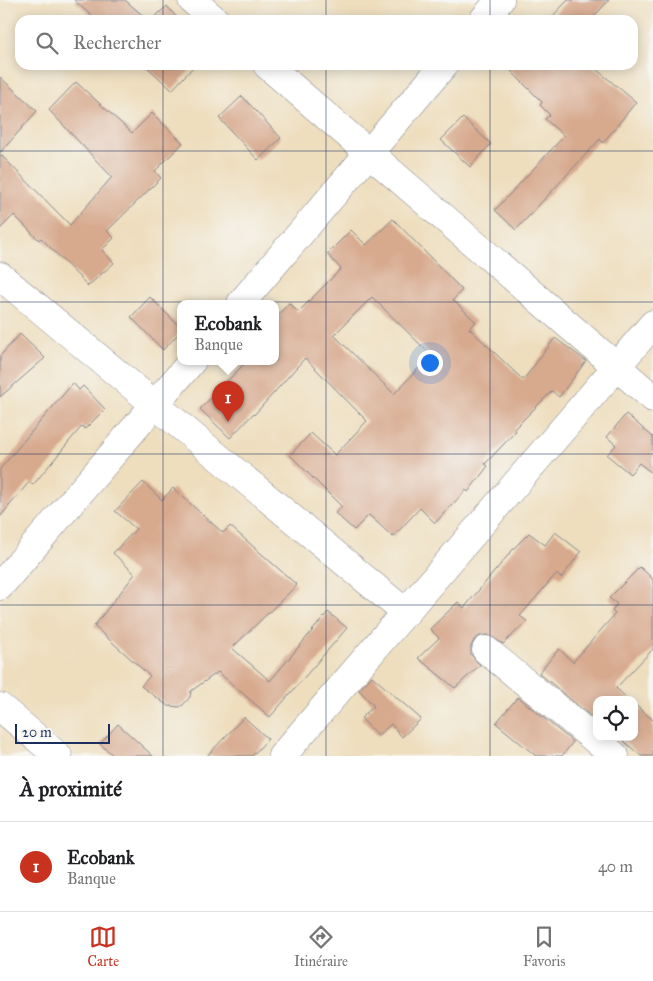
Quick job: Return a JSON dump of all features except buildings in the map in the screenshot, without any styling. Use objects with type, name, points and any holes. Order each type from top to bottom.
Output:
[{"type":"street","points":[[192,0],[209,15]]},
{"type":"street","points":[[487,15],[500,0]]},
{"type":"street","points":[[273,70],[653,398]]},
{"type":"street","points":[[244,300],[440,70]]},
{"type":"street","points":[[0,276],[406,612]]},
{"type":"street","points":[[282,756],[653,324]]},
{"type":"street","points":[[0,586],[189,365]]},
{"type":"street","points":[[486,650],[614,756]]},
{"type":"street","points":[[0,707],[58,756]]},
{"type":"place","name":"Ecobank","points":[[228,422]]}]
